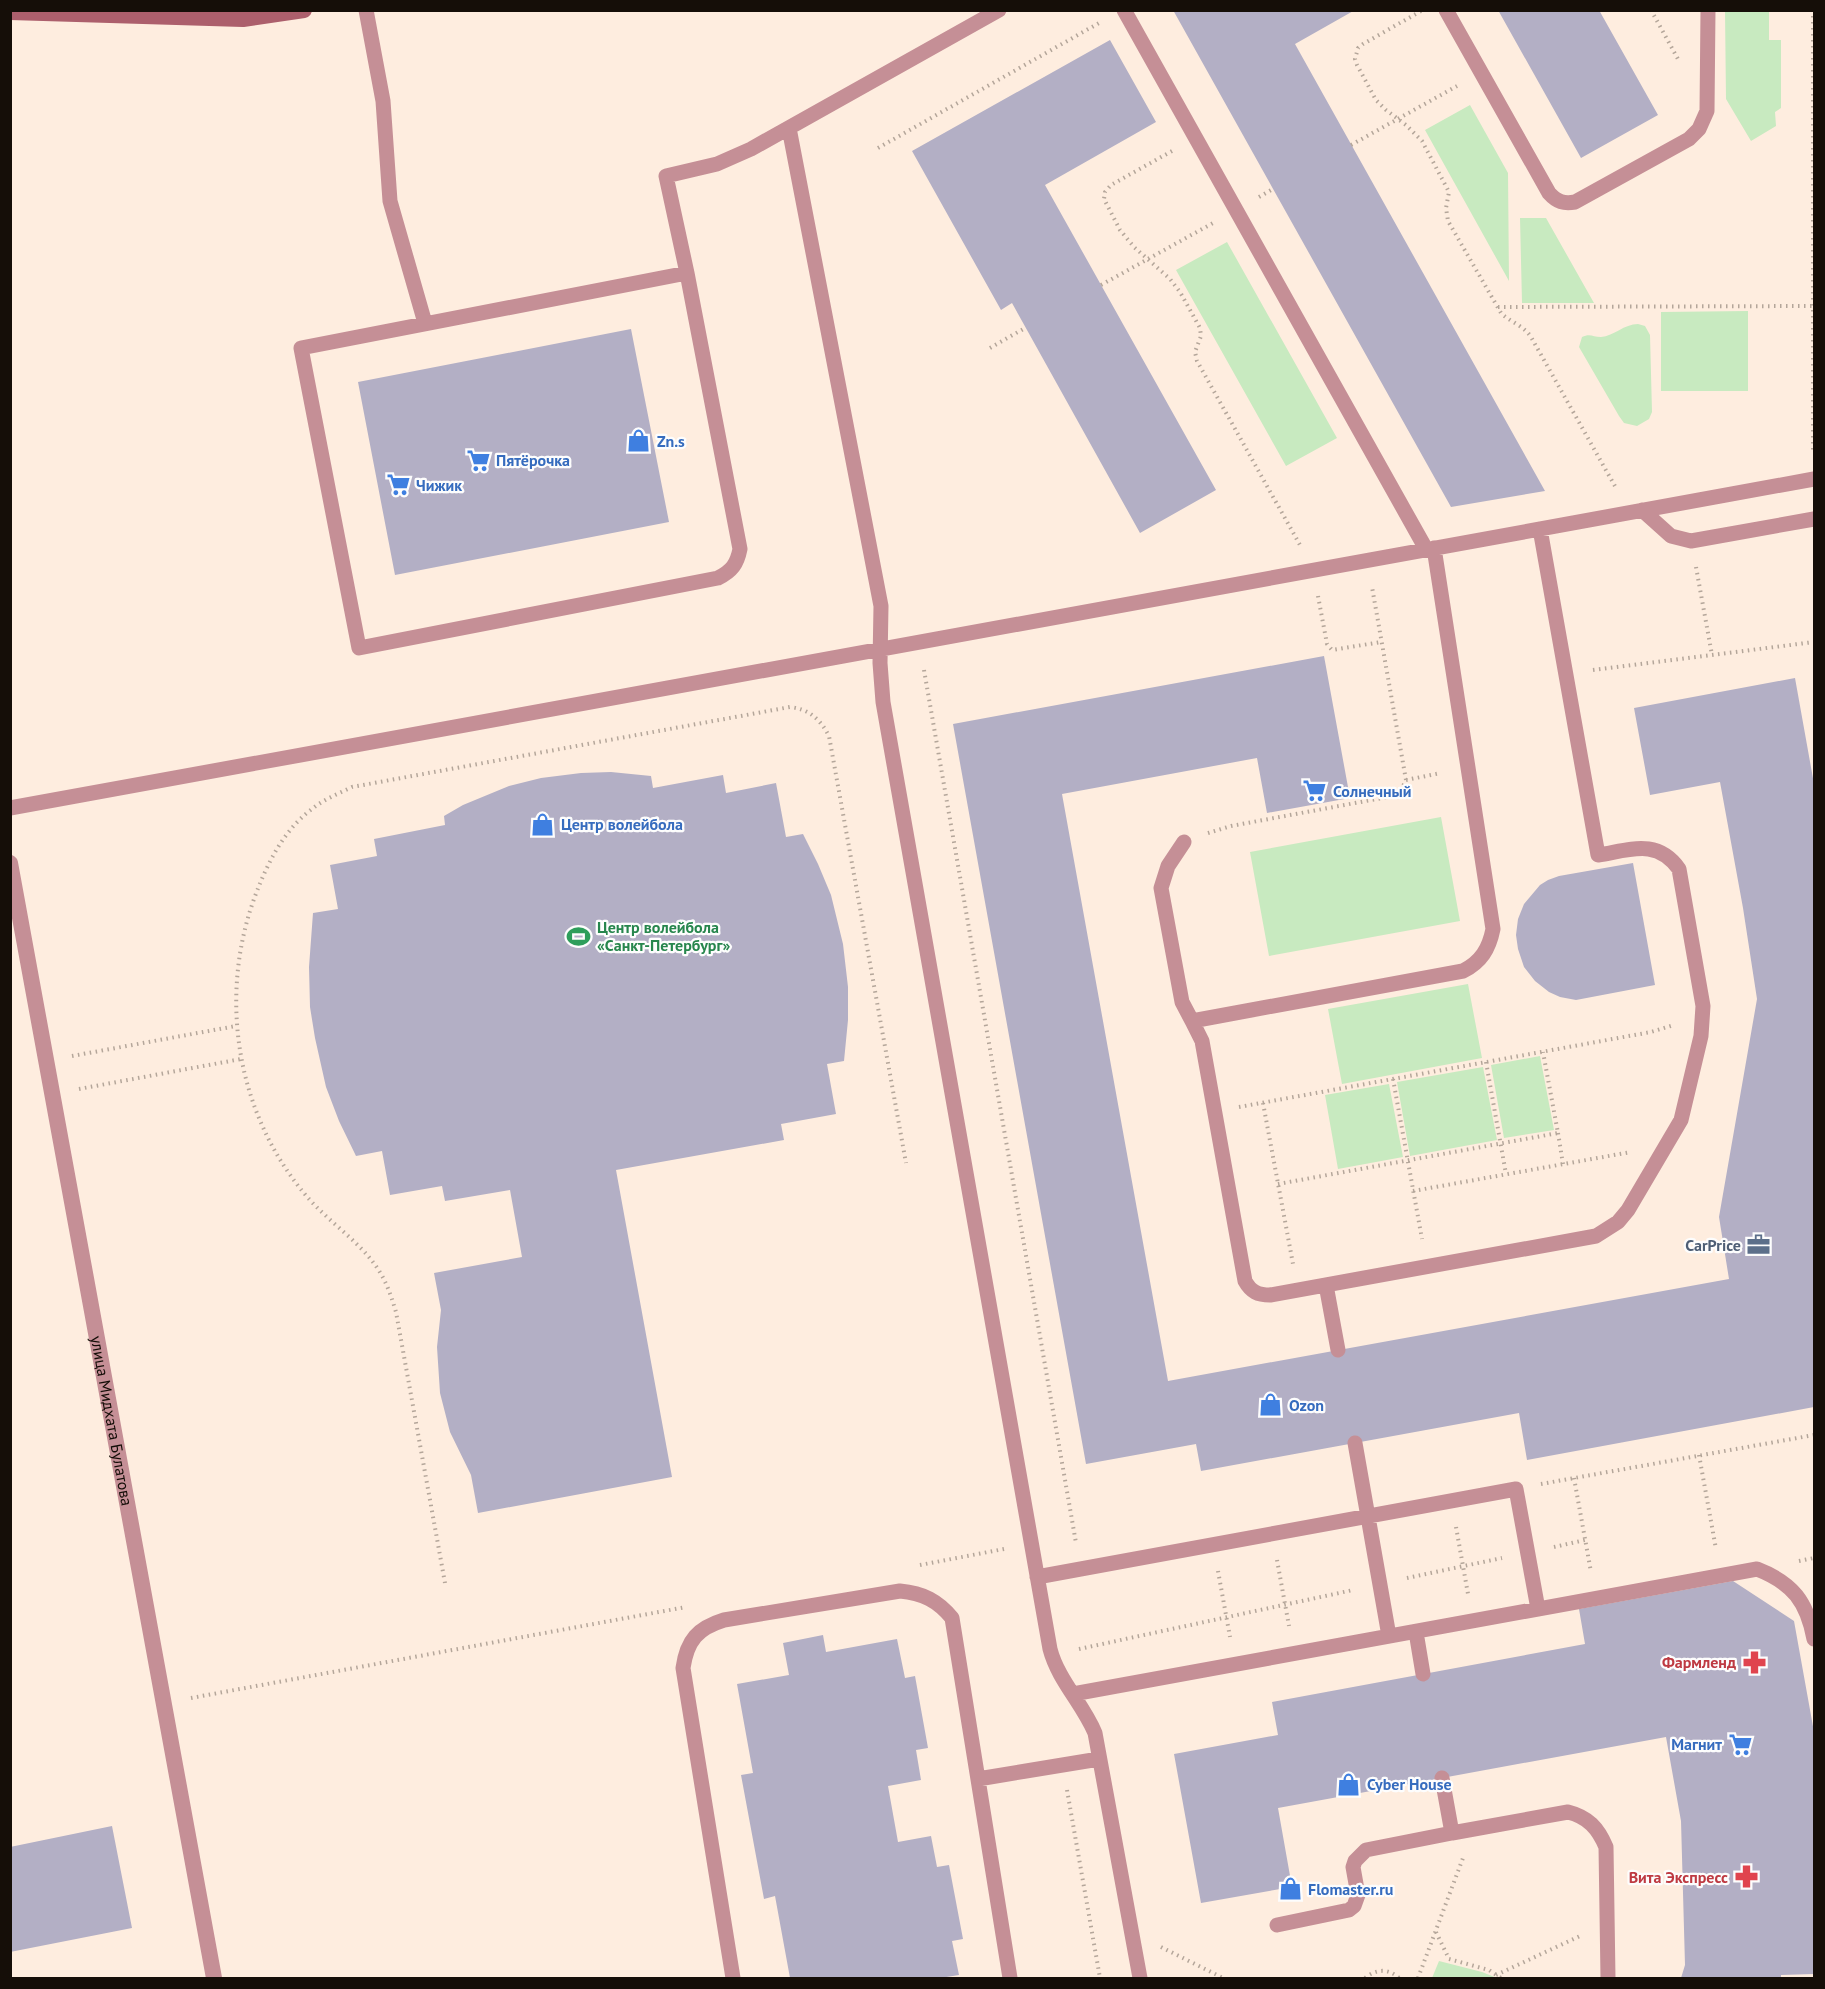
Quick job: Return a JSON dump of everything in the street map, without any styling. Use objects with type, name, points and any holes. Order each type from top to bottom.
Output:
[{"type":"main road","points":[[10,12],[243,19],[304,10]]},
{"type":"street","name":"улица Мидхата Булатова","points":[[10,863],[165,1702],[213,1978]]},
{"type":"lane","points":[[366,10],[383,101],[390,201],[425,323]]},
{"type":"lane","points":[[687,273],[301,348],[358,648],[718,578],[728,573],[735,566],[740,549],[687,273],[666,176],[717,164],[751,149],[999,10]]},
{"type":"lane","points":[[1124,10],[1430,549],[1493,929],[1489,945],[1477,962],[1463,971],[1192,1021]]},
{"type":"lane","points":[[1446,10],[1549,193],[1560,202],[1575,202],[1689,139],[1699,129],[1707,111],[1708,10]]},
{"type":"lane","points":[[789,128],[881,606],[880,683],[1052,1654],[1057,1670],[1088,1717],[1095,1733],[1140,1978]]},
{"type":"lane","points":[[10,808],[1815,479]]},
{"type":"lane","points":[[1642,510],[1671,536],[1691,541],[1815,519]]},
{"type":"lane","points":[[1184,842],[1168,866],[1161,888],[1182,1002],[1202,1041],[1245,1281],[1253,1292],[1260,1295],[1297,1290],[1596,1236],[1618,1222],[1628,1210],[1667,1145],[1685,1109],[1701,1036],[1702,995],[1679,869],[1673,860],[1664,853],[1641,848],[1599,862],[1540,529]]},
{"type":"lane","points":[[1326,1285],[1338,1350]]},
{"type":"lane","points":[[1354,1443],[1389,1636]]},
{"type":"lane","points":[[1038,1577],[1516,1489],[1538,1609]]},
{"type":"lane","points":[[1073,1694],[1757,1569],[1783,1581],[1803,1603],[1815,1639]]},
{"type":"lane","points":[[733,1978],[683,1668],[690,1643],[700,1631],[710,1624],[724,1620],[900,1591],[914,1592],[928,1597],[942,1606],[952,1618],[1010,1978]]},
{"type":"lane","points":[[1416,1632],[1423,1674]]},
{"type":"lane","points":[[978,1779],[1099,1759]]},
{"type":"lane","points":[[1442,1778],[1452,1833]]},
{"type":"lane","points":[[1277,1925],[1349,1910],[1354,1906],[1358,1895],[1353,1867],[1355,1861],[1366,1850],[1568,1812],[1586,1819],[1596,1828],[1606,1847],[1608,1978]]},
{"type":"path","points":[[1421,10],[1363,44],[1356,53],[1357,65],[1376,100],[1422,141],[1448,188],[1450,196],[1446,208],[1448,221],[1497,307],[1509,320],[1524,328],[1531,337],[1610,479]]},
{"type":"path","points":[[1812,10],[1813,451]]},
{"type":"path","points":[[878,148],[1101,22]]},
{"type":"path","points":[[1351,145],[1481,72]]},
{"type":"path","points":[[1196,138],[1111,185],[1105,192],[1104,199],[1120,230],[1180,292],[1200,328],[1201,336],[1195,352],[1197,361],[1297,540]]},
{"type":"path","points":[[1101,285],[1149,259]]},
{"type":"path","points":[[1497,307],[1813,306]]},
{"type":"path","points":[[990,348],[1025,328]]},
{"type":"path","points":[[1691,541],[1712,655]]},
{"type":"path","points":[[1184,842],[1226,827],[1393,796],[1401,790],[1406,780],[1367,561]]},
{"type":"path","points":[[1314,570],[1329,647],[1336,651],[1382,642]]},
{"type":"path","points":[[920,642],[1081,1569]]},
{"type":"path","points":[[1565,673],[1815,642]]},
{"type":"path","points":[[445,1583],[396,1312],[390,1292],[382,1275],[369,1257],[300,1188],[280,1159],[263,1127],[250,1094],[241,1059],[236,1026],[236,987],[240,948],[250,909],[264,873],[283,838],[295,824],[326,799],[352,787],[790,707],[799,708],[817,718],[829,735],[906,1163]]},
{"type":"path","points":[[1406,780],[1468,768]]},
{"type":"path","points":[[1215,1112],[1651,1032],[1703,1016]]},
{"type":"path","points":[[74,1056],[236,1026]]},
{"type":"path","points":[[1543,1052],[1563,1164]]},
{"type":"path","points":[[79,1089],[241,1059]]},
{"type":"path","points":[[1486,1062],[1506,1174]]},
{"type":"path","points":[[1393,1079],[1427,1267]]},
{"type":"path","points":[[1263,1103],[1297,1290]]},
{"type":"path","points":[[1278,1184],[1558,1133]]},
{"type":"path","points":[[1413,1191],[1667,1145]]},
{"type":"path","points":[[1516,1489],[1815,1435]]},
{"type":"path","points":[[1699,1455],[1721,1576]]},
{"type":"path","points":[[1574,1478],[1596,1599]]},
{"type":"path","points":[[1451,1501],[1473,1621]]},
{"type":"path","points":[[1272,1534],[1294,1654]]},
{"type":"path","points":[[1052,1654],[1585,1540]]},
{"type":"path","points":[[915,1566],[1032,1544]]},
{"type":"path","points":[[1214,1544],[1235,1664]]},
{"type":"path","points":[[165,1702],[692,1606]]},
{"type":"path","points":[[1062,1766],[1100,1978]]},
{"type":"path","points":[[1418,1978],[1473,1829]]},
{"type":"path","points":[[1496,1975],[1607,1924]]},
{"type":"path","points":[[1131,1931],[1223,1978]]},
{"type":"path","points":[[1436,1932],[1449,1959],[1479,1967],[1501,1978]]},
{"type":"path","points":[[1365,1978],[1384,1970],[1399,1978]]},
{"type":"green space","points":[[1725,11],[1769,11],[1769,40],[1781,40],[1781,108],[1775,112],[1776,126],[1751,141],[1726,99]]},
{"type":"green space","points":[[1470,105],[1508,173],[1509,281],[1425,130]]},
{"type":"green space","points":[[1520,218],[1546,218],[1594,303],[1522,303]]},
{"type":"green space","points":[[1227,242],[1337,438],[1286,466],[1176,270]]},
{"type":"green space","points":[[1748,311],[1748,391],[1661,391],[1661,312]]},
{"type":"green space","points":[[1638,324],[1645,326],[1650,335],[1652,412],[1649,419],[1637,426],[1624,423],[1579,347],[1582,337],[1606,336]]},
{"type":"green space","points":[[1441,817],[1460,921],[1269,956],[1250,852]]},
{"type":"green space","points":[[1468,984],[1482,1058],[1342,1084],[1328,1009]]},
{"type":"green space","points":[[1540,1056],[1554,1130],[1504,1138],[1491,1065]]},
{"type":"green space","points":[[1483,1067],[1497,1140],[1410,1156],[1397,1082]]},
{"type":"green space","points":[[1389,1084],[1403,1157],[1338,1169],[1325,1095]]},
{"type":"green space","points":[[1439,1961],[1482,1972],[1497,1978],[1432,1978]]},
{"type":"building","points":[[1173,10],[1355,10],[1295,44],[1545,491],[1451,507]]},
{"type":"building","points":[[1498,10],[1599,10],[1658,115],[1581,158]]},
{"type":"building","points":[[1110,40],[1156,122],[1045,185],[1216,490],[1140,533],[1012,303],[1001,310],[912,151]]},
{"type":"building","points":[[631,329],[669,522],[395,575],[358,382]]},
{"type":"building","points":[[1324,656],[1350,798],[1267,813],[1257,758],[1062,794],[1168,1381],[1729,1279],[1719,1217],[1757,999],[1743,908],[1720,782],[1650,795],[1634,708],[1795,678],[1814,784],[1814,1407],[1527,1460],[1519,1413],[1201,1471],[1196,1444],[1086,1464],[953,724]]},
{"type":"building","points":[[611,772],[651,776],[653,788],[723,775],[726,793],[776,783],[786,837],[803,834],[831,895],[843,944],[848,987],[844,1061],[827,1064],[836,1114],[781,1124],[784,1140],[616,1170],[672,1477],[478,1513],[471,1475],[450,1432],[440,1393],[437,1347],[441,1310],[434,1273],[522,1257],[510,1190],[445,1201],[442,1186],[390,1195],[382,1151],[356,1156],[326,1087],[315,1038],[310,1007],[309,967],[313,913],[338,909],[330,865],[377,856],[374,839],[445,825],[444,816],[463,805],[509,786],[541,778]]},
{"type":"building","points":[[1633,863],[1655,985],[1576,1000],[1549,992],[1535,981],[1524,967],[1518,949],[1516,935],[1518,919],[1524,904],[1540,885],[1548,880]]},
{"type":"building","points":[[1733,1581],[1794,1621],[1814,1732],[1814,1974],[1781,1975],[1781,1978],[1681,1978],[1685,1965],[1681,1821],[1666,1737],[1278,1808],[1292,1887],[1201,1903],[1174,1754],[1278,1735],[1272,1702],[1585,1644],[1579,1609]]},
{"type":"building","points":[[823,1635],[826,1652],[897,1639],[905,1678],[915,1676],[928,1748],[916,1750],[921,1780],[888,1786],[898,1842],[931,1836],[937,1867],[949,1865],[963,1939],[952,1941],[959,1975],[940,1978],[790,1978],[775,1896],[764,1899],[741,1775],[753,1773],[737,1684],[789,1675],[783,1643]]},
{"type":"building","points":[[112,1826],[132,1928],[10,1952],[10,1847]]},
{"type":"place","name":"Zn.s","points":[[639,441]]},
{"type":"place","name":"Пятёрочка","points":[[478,460]]},
{"type":"place","name":"Чижик","points":[[398,485]]},
{"type":"place","name":"Солнечный","points":[[1315,791]]},
{"type":"place","name":"Центр волейбола","points":[[543,824]]},
{"type":"place","name":"Центр волейбола «Санкт-Петербург»","points":[[579,936]]},
{"type":"place","name":"CarPrice","points":[[1759,1245]]},
{"type":"place","name":"Ozon","points":[[1271,1405]]},
{"type":"place","name":"Фармленд","points":[[1754,1662]]},
{"type":"place","name":"Магнит","points":[[1740,1744]]},
{"type":"place","name":"Cyber House","points":[[1349,1784]]},
{"type":"place","name":"Вита Экспресс","points":[[1746,1877]]},
{"type":"place","name":"Flomaster.ru","points":[[1290,1889]]}]
